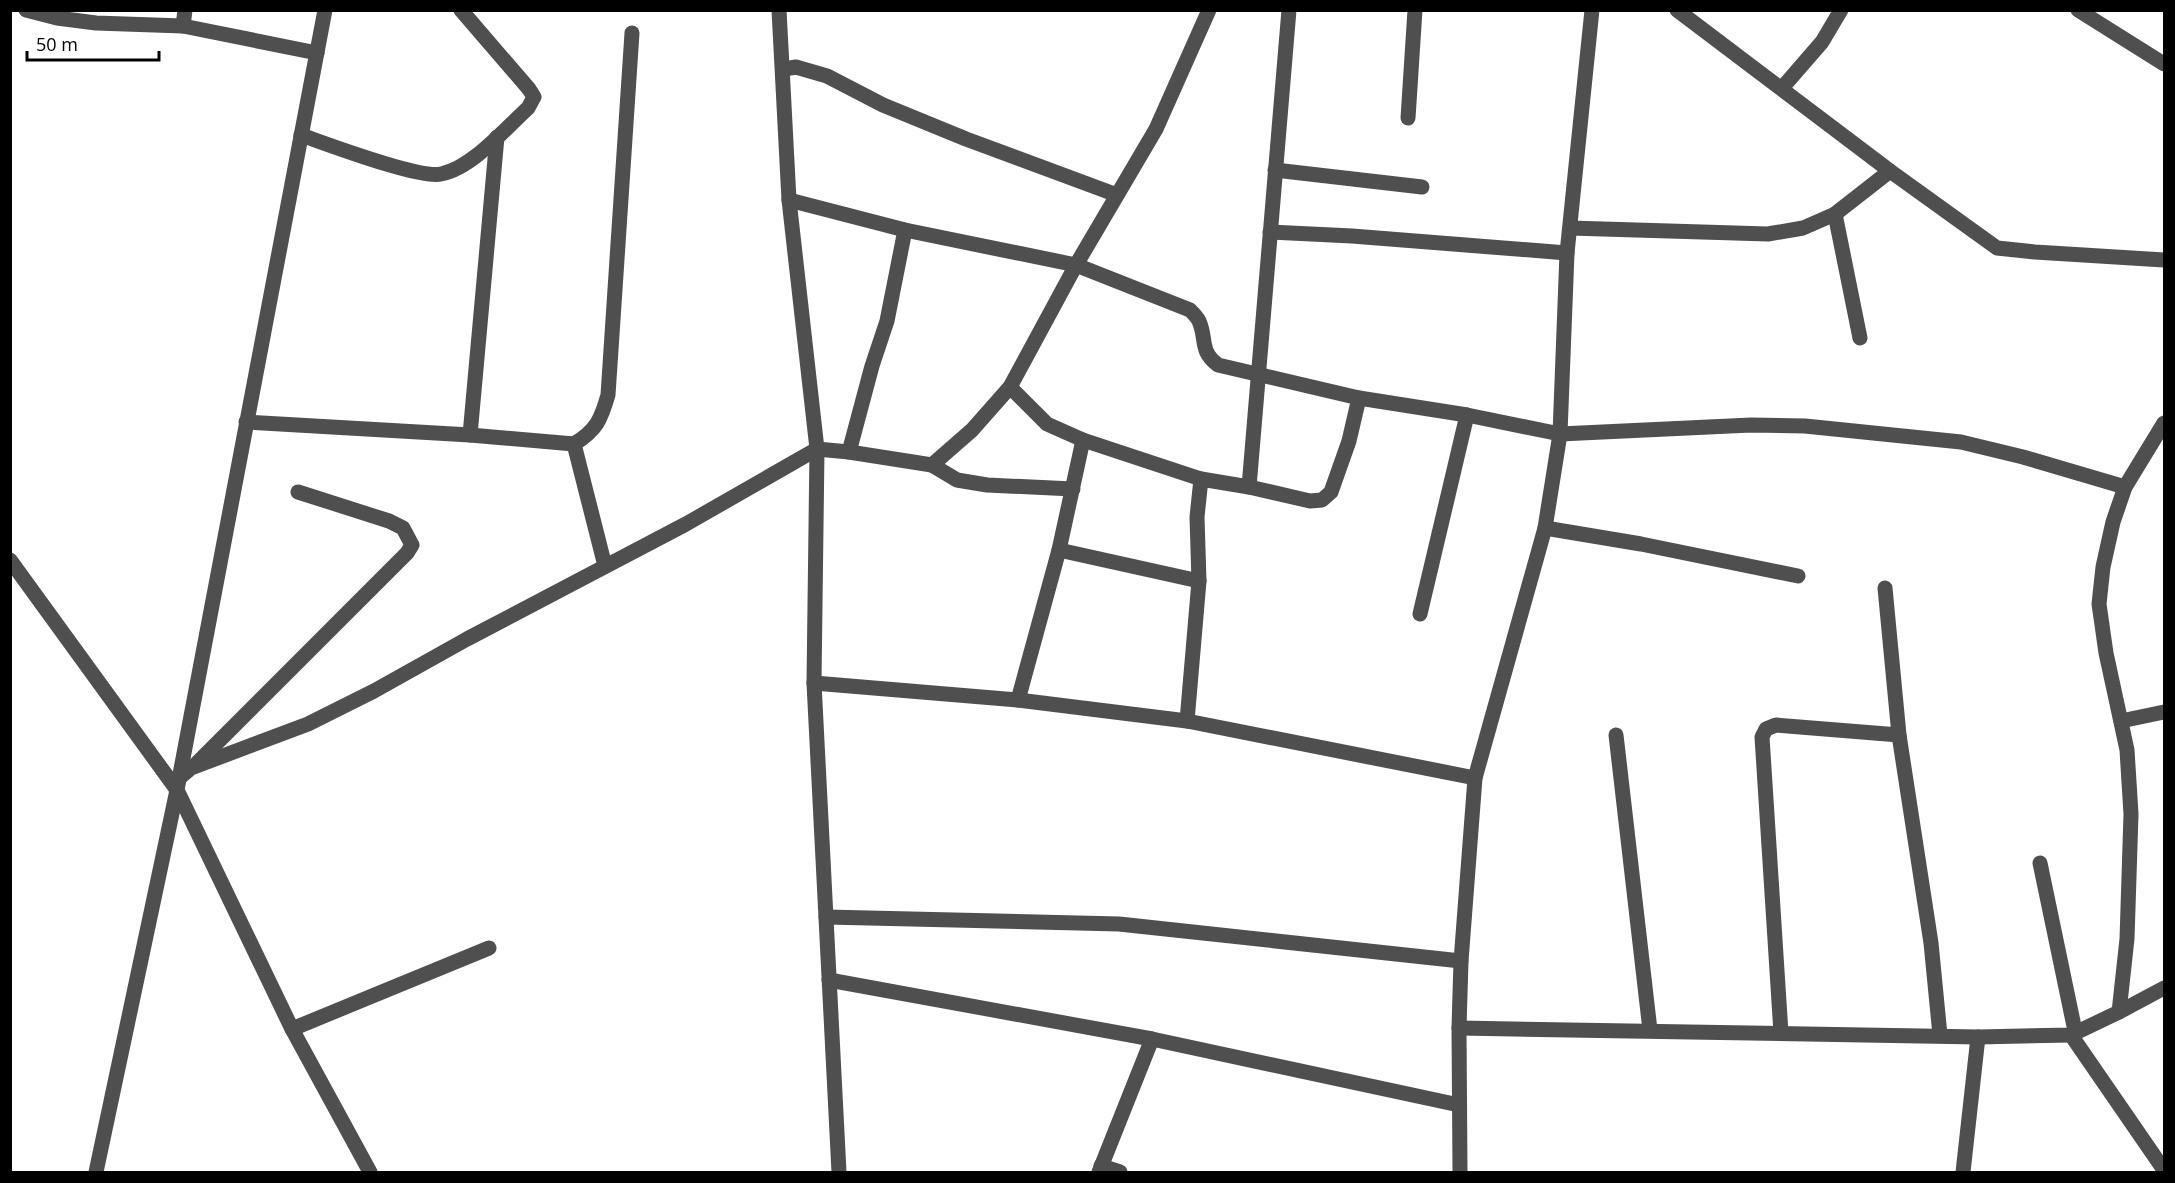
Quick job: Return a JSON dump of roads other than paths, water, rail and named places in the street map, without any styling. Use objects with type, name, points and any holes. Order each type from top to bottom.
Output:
[{"type":"street","points":[[96,1173],[178,785],[325,10]]},
{"type":"street","points":[[301,135],[418,173],[440,175],[462,166],[528,108],[534,97],[529,88],[461,10]]},
{"type":"street","points":[[779,10],[784,69],[789,200],[817,449],[814,683],[839,1173]]},
{"type":"street","points":[[932,465],[972,430],[1010,387],[1076,265],[1156,129],[1209,10]]},
{"type":"street","points":[[1249,487],[1289,10]]},
{"type":"street","points":[[1408,118],[1415,10]]},
{"type":"street","points":[[1460,1173],[1461,961],[1475,778],[1545,528],[1560,434],[1567,253],[1592,10]]},
{"type":"street","points":[[1677,10],[1890,171],[1998,248],[2164,260]]},
{"type":"street","points":[[1782,88],[1822,42],[1841,10]]},
{"type":"street","points":[[2078,10],[2164,64]]},
{"type":"street","points":[[29,11],[96,23],[184,18],[317,53]]},
{"type":"street","points":[[246,422],[470,435],[574,444],[585,437],[601,419],[608,395],[632,33]]},
{"type":"street","points":[[784,69],[796,67],[827,76],[883,105],[956,135],[1117,195]]},
{"type":"street","points":[[470,435],[497,137]]},
{"type":"street","points":[[1275,171],[1422,187]]},
{"type":"street","points":[[1570,228],[1768,234],[1803,228],[1834,214],[1890,171]]},
{"type":"street","points":[[789,200],[905,230],[1076,265],[1190,310],[1199,320],[1204,348],[1210,359],[1218,365],[1359,398],[1467,415],[1560,434],[1751,425],[1805,426],[1961,442],[2023,457],[2125,487]]},
{"type":"street","points":[[1834,214],[1860,338]]},
{"type":"street","points":[[849,452],[872,366],[887,321],[905,230]]},
{"type":"street","points":[[1270,232],[1567,253]]},
{"type":"street","points":[[1010,387],[1047,424],[1083,440],[1201,479],[1310,501],[1322,500],[1330,492],[1349,441],[1359,398]]},
{"type":"street","points":[[1420,615],[1467,415]]},
{"type":"street","points":[[2119,1012],[2127,939],[2131,813],[2127,750],[2106,653],[2099,604],[2103,567],[2125,487],[2164,423]]},
{"type":"street","points":[[1018,700],[1059,550],[1083,440]]},
{"type":"street","points":[[574,444],[605,566]]},
{"type":"street","points":[[191,768],[308,724],[374,691],[686,524],[817,449],[932,465],[957,480],[1073,489]]},
{"type":"street","points":[[1187,721],[1199,581],[1197,517],[1201,479]]},
{"type":"street","points":[[178,785],[191,768],[407,553],[412,545],[403,528],[389,520],[298,492]]},
{"type":"street","points":[[1545,528],[1641,544],[1798,576]]},
{"type":"street","points":[[1059,550],[1199,581]]},
{"type":"street","points":[[10,560],[178,785],[292,1029],[370,1173]]},
{"type":"street","points":[[1885,588],[1899,735],[1931,943],[1940,1035]]},
{"type":"street","points":[[814,683],[1018,700],[1187,721],[1475,778]]},
{"type":"street","points":[[2121,721],[2164,712]]},
{"type":"street","points":[[1781,1033],[1762,737],[1766,729],[1776,725],[1899,735]]},
{"type":"street","points":[[1616,735],[1650,1030]]},
{"type":"street","points":[[2040,863],[2073,1033],[2164,1170]]},
{"type":"street","points":[[826,917],[1119,924],[1461,961]]},
{"type":"street","points":[[292,1029],[489,948]]},
{"type":"street","points":[[829,980],[1152,1040],[1460,1105]]},
{"type":"street","points":[[1459,1028],[1978,1037],[2073,1033],[2164,988]]},
{"type":"street","points":[[1963,1173],[1978,1037]]},
{"type":"street","points":[[1120,1173],[1100,1169],[1152,1040]]}]
